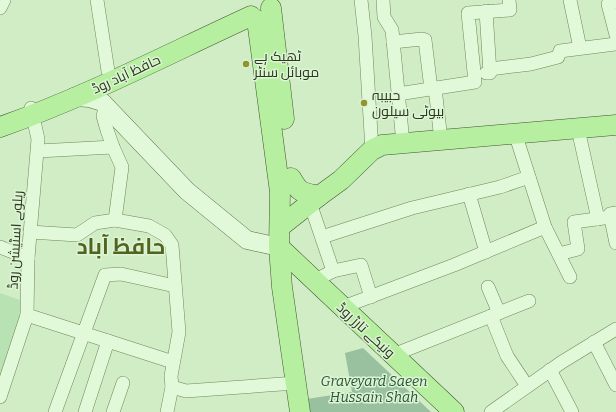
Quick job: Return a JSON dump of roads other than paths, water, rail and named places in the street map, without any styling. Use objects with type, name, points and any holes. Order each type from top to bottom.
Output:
[{"type":"main road","name":"حافظ آباد روڈ","points":[[0,127],[259,6]]},
{"type":"main road","points":[[259,6],[291,178],[291,190],[281,226],[279,248]]},
{"type":"main road","points":[[259,6],[280,192],[279,248],[282,287],[300,412]]},
{"type":"main road","name":"حافظ آباد روڈ","points":[[0,117],[32,111],[74,98],[110,76]]},
{"type":"main road","points":[[281,226],[341,180],[372,150],[382,145],[616,126]]},
{"type":"main road","points":[[291,178],[298,190],[315,200]]},
{"type":"main road","name":"ونیکے تارڑ روڈ","points":[[279,248],[454,412]]},
{"type":"street","points":[[0,8],[4,0]]},
{"type":"street","points":[[97,0],[110,76],[102,95],[104,104],[103,116],[113,147],[122,167],[115,220]]},
{"type":"street","points":[[361,0],[365,36],[372,150]]},
{"type":"street","points":[[383,0],[384,17],[392,30],[403,143]]},
{"type":"street","points":[[398,94],[475,82],[468,13],[510,10],[509,0]]},
{"type":"street","points":[[570,0],[580,48]]},
{"type":"street","points":[[616,2],[608,4],[616,35]]},
{"type":"street","points":[[474,74],[490,73],[486,11]]},
{"type":"street","points":[[393,42],[422,38],[425,40],[441,140]]},
{"type":"street","points":[[490,69],[531,64],[558,57],[560,51],[616,44]]},
{"type":"street","points":[[74,98],[89,98],[104,104],[187,191],[199,201],[248,240],[279,248]]},
{"type":"street","name":"ریلوے اسٹیشن روڈ","points":[[0,396],[27,314],[28,258],[38,151],[38,139],[32,111]]},
{"type":"street","points":[[578,129],[598,219]]},
{"type":"street","points":[[515,133],[545,227],[570,277]]},
{"type":"street","points":[[38,151],[113,147]]},
{"type":"street","points":[[322,237],[412,208],[500,187],[529,178]]},
{"type":"street","points":[[469,194],[486,252]]},
{"type":"street","points":[[315,200],[322,237],[333,271]]},
{"type":"street","points":[[559,254],[578,249],[574,222],[614,215],[616,243]]},
{"type":"street","points":[[30,232],[77,235],[95,223],[115,220],[149,226],[165,234],[172,245],[179,332],[171,376],[172,387],[166,412]]},
{"type":"street","points":[[342,307],[486,252],[545,227]]},
{"type":"street","points":[[0,247],[28,258]]},
{"type":"street","points":[[314,281],[333,271],[361,265],[371,297]]},
{"type":"street","points":[[56,412],[105,275],[121,274],[175,286]]},
{"type":"street","points":[[488,287],[507,356],[527,386]]},
{"type":"street","points":[[393,355],[529,301]]},
{"type":"street","points":[[27,314],[174,362]]},
{"type":"street","points":[[491,412],[550,370],[616,329]]},
{"type":"street","points":[[85,412],[108,341]]},
{"type":"street","points":[[594,342],[616,385]]},
{"type":"street","points":[[550,370],[572,412]]},
{"type":"street","points":[[113,412],[123,383]]},
{"type":"street","points":[[172,387],[186,391],[296,383]]},
{"type":"place","name":"ٹھیک ہے موبائل سنٹر","points":[[246,64]]},
{"type":"place","name":"حبیبہ بیوٹی سیلون","points":[[364,103]]},
{"type":"district","name":"حافظ آباد","points":[[121,246]]},
{"type":"park label","name":"Graveyard Saeen Hussain Shah","points":[[374,390]]}]
